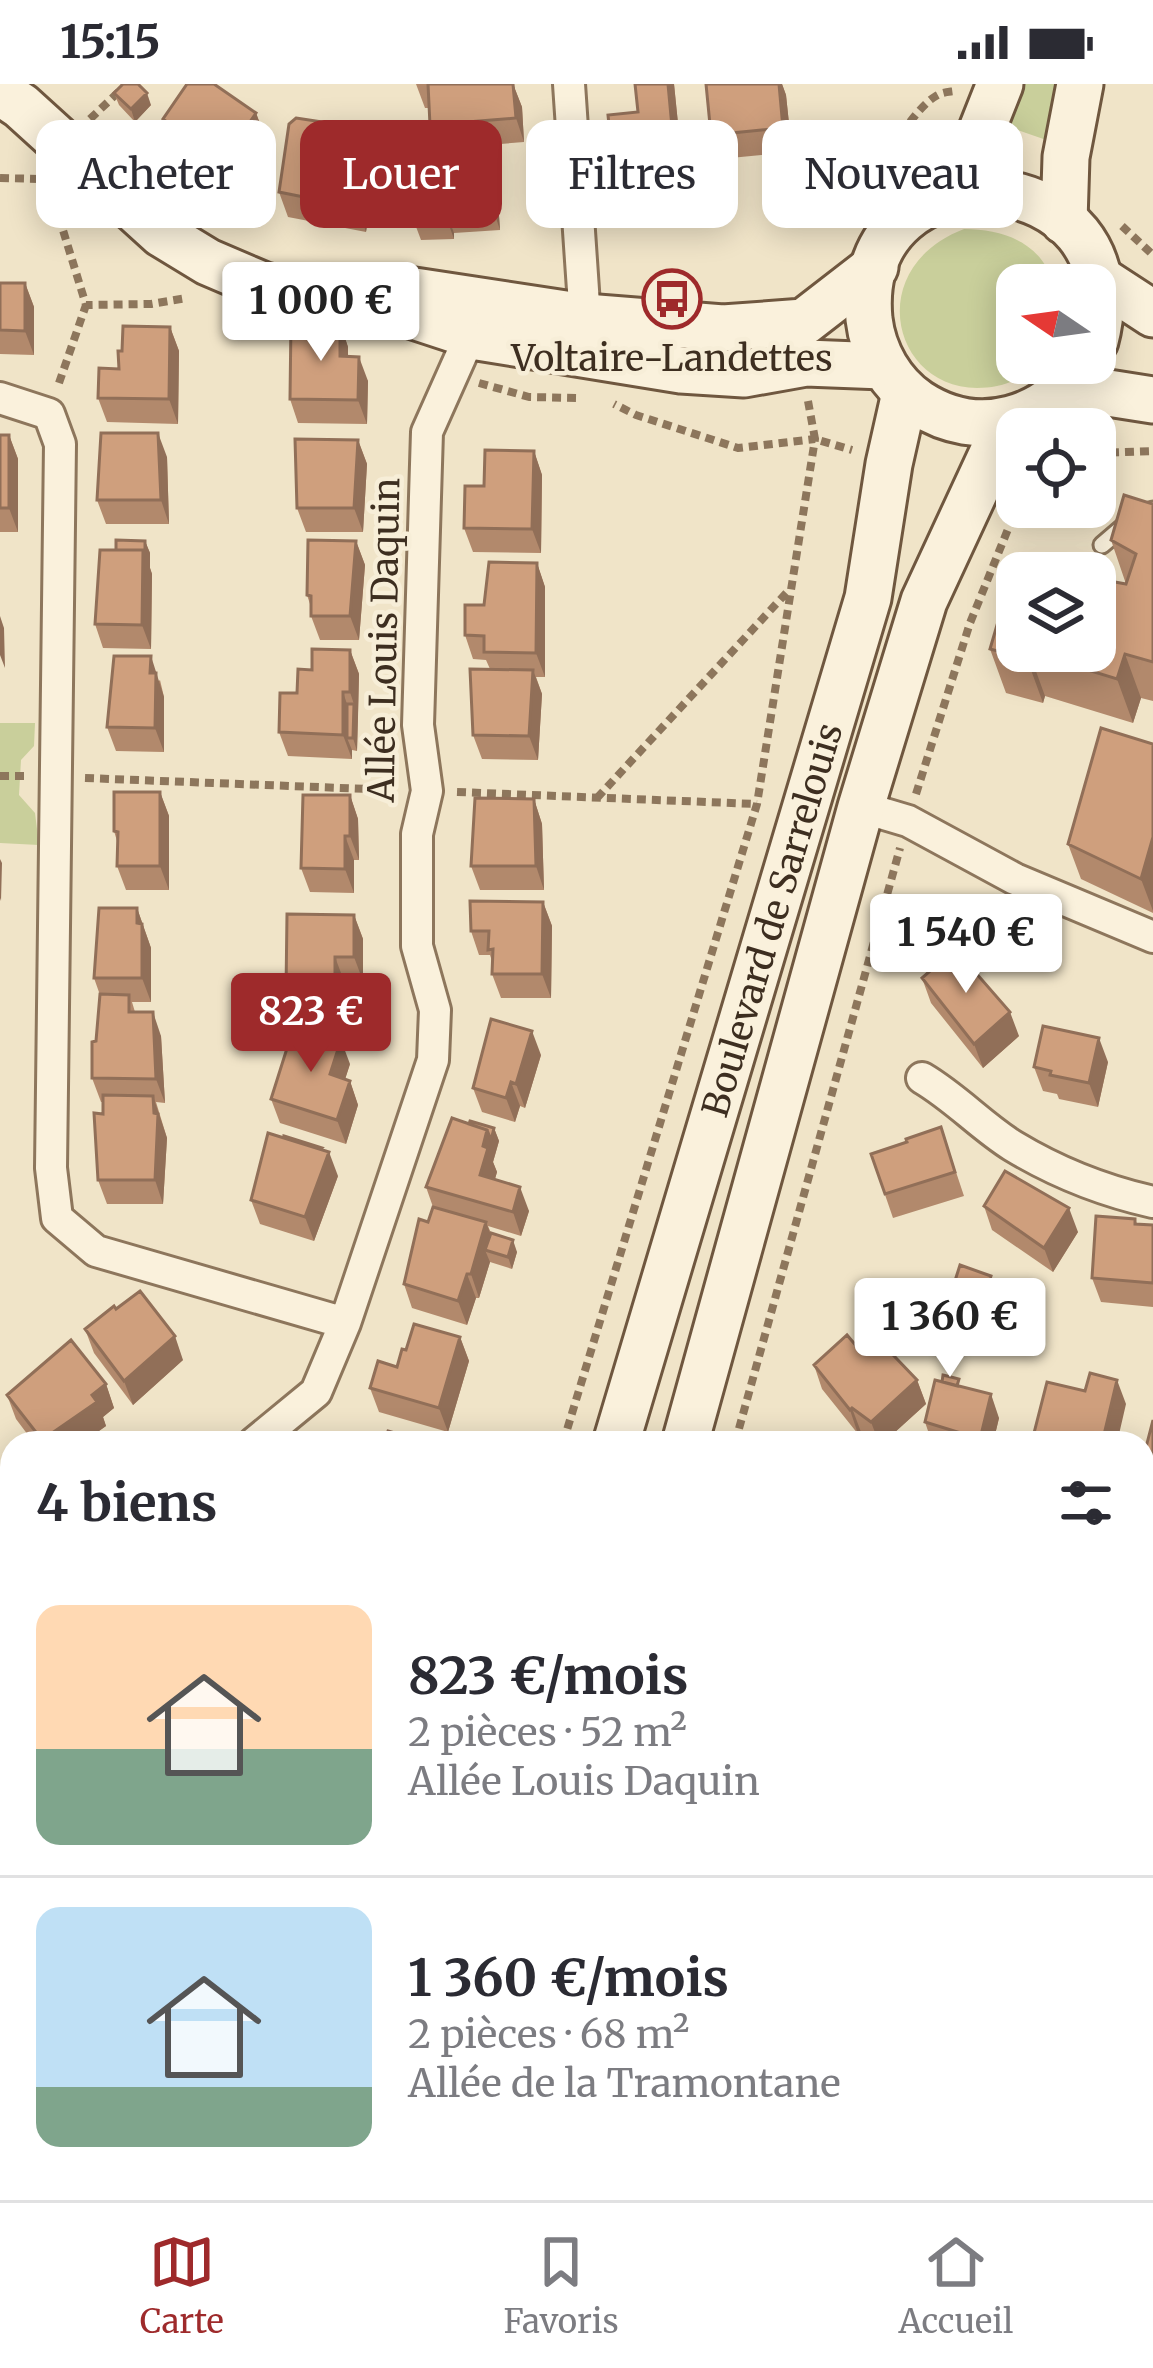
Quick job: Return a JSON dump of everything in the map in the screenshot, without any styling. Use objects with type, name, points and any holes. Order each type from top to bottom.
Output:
[{"type":"main road","points":[[33,84],[187,221],[273,262],[350,280],[470,337]]},
{"type":"main road","points":[[1064,221],[1066,157],[1080,84]]},
{"type":"main road","points":[[982,120],[984,86]]},
{"type":"main road","points":[[0,92],[162,234],[208,262],[262,286],[411,315],[470,337],[586,337],[804,322],[874,267]]},
{"type":"main road","points":[[1023,197],[1064,221],[1092,264]]},
{"type":"main road","points":[[894,380],[869,317],[868,300],[874,267],[899,228]]},
{"type":"main road","points":[[1116,290],[1153,314]]},
{"type":"main road","points":[[586,337],[744,374],[806,363],[894,380],[935,413],[970,423],[996,422]]},
{"type":"main road","name":"Boulevard de Sarrelouis","points":[[620,1431],[868,598],[889,464],[894,380]]},
{"type":"main road","points":[[1042,408],[1068,384]]},
{"type":"main road","points":[[1105,384],[1153,400]]},
{"type":"main road","name":"Boulevard de Sarrelouis","points":[[688,1431],[861,808],[924,601],[996,446]]},
{"type":"street","points":[[568,84],[586,337]]},
{"type":"street","name":"Allée Louis Daquin","points":[[269,1431],[316,1392],[345,1323],[433,1060],[435,1010],[417,946],[417,834],[428,791],[418,725],[427,432],[470,337]]},
{"type":"street","points":[[0,398],[49,414],[60,444],[51,1168],[57,1219],[96,1251],[345,1323]]},
{"type":"street","points":[[861,808],[908,820],[1015,880],[1153,938]]},
{"type":"street","points":[[922,1078],[955,1097],[1011,1145],[1109,1192],[1153,1202]]},
{"type":"lane","points":[[1102,545],[1137,515],[1153,510]]},
{"type":"path","points":[[918,114],[935,96],[984,86]]},
{"type":"path","points":[[0,178],[47,180],[86,305],[49,414]]},
{"type":"path","points":[[1120,224],[1153,254]]},
{"type":"path","points":[[86,305],[151,304],[196,297]]},
{"type":"path","points":[[470,337],[529,397],[618,405],[738,448],[815,439],[852,450]]},
{"type":"path","points":[[567,1431],[757,804],[815,439],[808,396]]},
{"type":"path","points":[[1116,452],[1153,451]]},
{"type":"path","points":[[738,1431],[908,820],[970,622],[1008,528]]},
{"type":"path","points":[[597,798],[791,588]]},
{"type":"path","points":[[0,776],[757,804]]},
{"type":"green space","points":[[1014,84],[1067,84],[1055,143],[1023,132],[1023,120],[998,120]]},
{"type":"green space","points":[[964,229],[993,232],[1020,241],[1043,264],[996,264],[996,384],[1004,384],[962,387],[934,376],[914,356],[902,330],[900,302],[909,274],[930,248]]},
{"type":"green space","points":[[0,723],[35,723],[34,746],[21,760],[19,795],[35,813],[39,845],[0,843]]},
{"type":"building","points":[[123,84],[138,84],[147,93],[131,109],[114,93]]},
{"type":"building","points":[[187,84],[214,84],[256,113],[251,120],[163,119]]},
{"type":"building","points":[[428,84],[513,84],[516,118],[430,120]]},
{"type":"building","points":[[635,84],[668,84],[671,120],[608,120],[608,115],[638,112]]},
{"type":"building","points":[[706,84],[779,84],[782,120],[762,120],[762,130],[738,132],[738,120],[710,120]]},
{"type":"building","points":[[296,118],[309,120],[300,120],[300,196],[279,192],[289,124]]},
{"type":"building","points":[[0,283],[25,283],[25,331],[0,330]]},
{"type":"building","points":[[291,321],[340,323],[340,356],[359,357],[358,400],[290,399]]},
{"type":"building","points":[[123,326],[170,327],[169,399],[98,398],[99,368],[119,369]]},
{"type":"building","points":[[101,433],[158,433],[161,500],[97,500]]},
{"type":"building","points":[[0,435],[9,435],[9,508],[0,508]]},
{"type":"building","points":[[295,439],[358,440],[354,508],[297,508]]},
{"type":"building","points":[[485,450],[534,451],[532,529],[464,528],[465,486],[484,486]]},
{"type":"building","points":[[1124,495],[1153,504],[1153,662],[1125,654],[1117,679],[1094,672],[1116,672],[1116,582],[1126,584],[1136,554],[1111,540]]},
{"type":"building","points":[[116,540],[145,541],[145,556],[143,550],[116,550]]},
{"type":"building","points":[[308,540],[356,541],[350,616],[311,616]]},
{"type":"building","points":[[100,550],[143,550],[142,625],[95,624]]},
{"type":"building","points":[[489,562],[537,563],[536,653],[484,652],[484,636],[465,635],[465,605],[484,605]]},
{"type":"building","points":[[312,649],[350,650],[343,735],[279,732],[280,693],[297,693],[298,669],[312,670]]},
{"type":"building","points":[[114,656],[151,656],[150,673],[156,673],[155,728],[107,727]]},
{"type":"building","points":[[470,669],[533,670],[529,736],[473,735]]},
{"type":"building","points":[[347,704],[354,704],[353,738],[347,738]]},
{"type":"building","points":[[1101,728],[1153,744],[1153,837],[1141,879],[1068,844]]},
{"type":"building","points":[[114,792],[160,792],[160,866],[117,866]]},
{"type":"building","points":[[303,795],[350,795],[345,869],[301,868]]},
{"type":"building","points":[[475,798],[534,799],[536,866],[471,866]]},
{"type":"building","points":[[470,901],[543,902],[542,974],[492,974],[489,931],[471,931]]},
{"type":"building","points":[[99,908],[137,908],[137,923],[142,924],[142,978],[94,978]]},
{"type":"building","points":[[287,914],[354,915],[354,957],[335,957],[335,992],[286,991]]},
{"type":"building","points":[[955,949],[1010,1012],[974,1044],[922,978]]},
{"type":"building","points":[[100,994],[129,995],[129,1012],[153,1012],[156,1079],[92,1078]]},
{"type":"building","points":[[491,1019],[532,1031],[516,1084],[511,1082],[506,1098],[473,1088]]},
{"type":"building","points":[[294,1026],[341,1040],[330,1074],[350,1081],[337,1120],[271,1099]]},
{"type":"building","points":[[1043,1026],[1099,1038],[1089,1083],[1034,1067]]},
{"type":"building","points":[[103,1095],[153,1096],[158,1114],[155,1180],[98,1180],[94,1113],[103,1114]]},
{"type":"building","points":[[452,1118],[487,1130],[483,1146],[488,1148],[480,1175],[520,1187],[513,1212],[426,1187]]},
{"type":"building","points":[[470,1121],[494,1128],[491,1140],[487,1130]]},
{"type":"building","points":[[941,1127],[955,1172],[885,1194],[871,1154]]},
{"type":"building","points":[[268,1133],[329,1152],[305,1217],[251,1200]]},
{"type":"building","points":[[1005,1171],[1069,1208],[1044,1248],[984,1206]]},
{"type":"building","points":[[433,1207],[486,1222],[458,1301],[404,1284],[419,1219],[428,1222]]},
{"type":"building","points":[[1096,1216],[1153,1225],[1153,1283],[1092,1278]]},
{"type":"building","points":[[491,1233],[513,1240],[508,1257],[485,1250]]},
{"type":"building","points":[[960,1265],[991,1276],[985,1296],[953,1287]]},
{"type":"building","points":[[927,1287],[960,1296],[953,1318],[921,1309]]},
{"type":"building","points":[[140,1291],[175,1336],[124,1381],[85,1329]]},
{"type":"building","points":[[414,1324],[460,1337],[439,1408],[370,1388],[378,1361],[397,1367]]},
{"type":"building","points":[[873,1334],[917,1380],[871,1422],[850,1410],[814,1365],[847,1335],[858,1348]]},
{"type":"building","points":[[71,1340],[106,1384],[92,1395],[97,1402],[55,1431],[35,1431],[7,1395]]},
{"type":"building","points":[[1090,1373],[1117,1380],[1105,1431],[1035,1431],[1047,1382],[1085,1391]]},
{"type":"building","points":[[943,1375],[959,1379],[957,1386],[942,1382]]},
{"type":"building","points":[[935,1380],[991,1394],[982,1431],[954,1431],[925,1422]]},
{"type":"place","name":"Voltaire-Landettes","points":[[672,299]]}]
